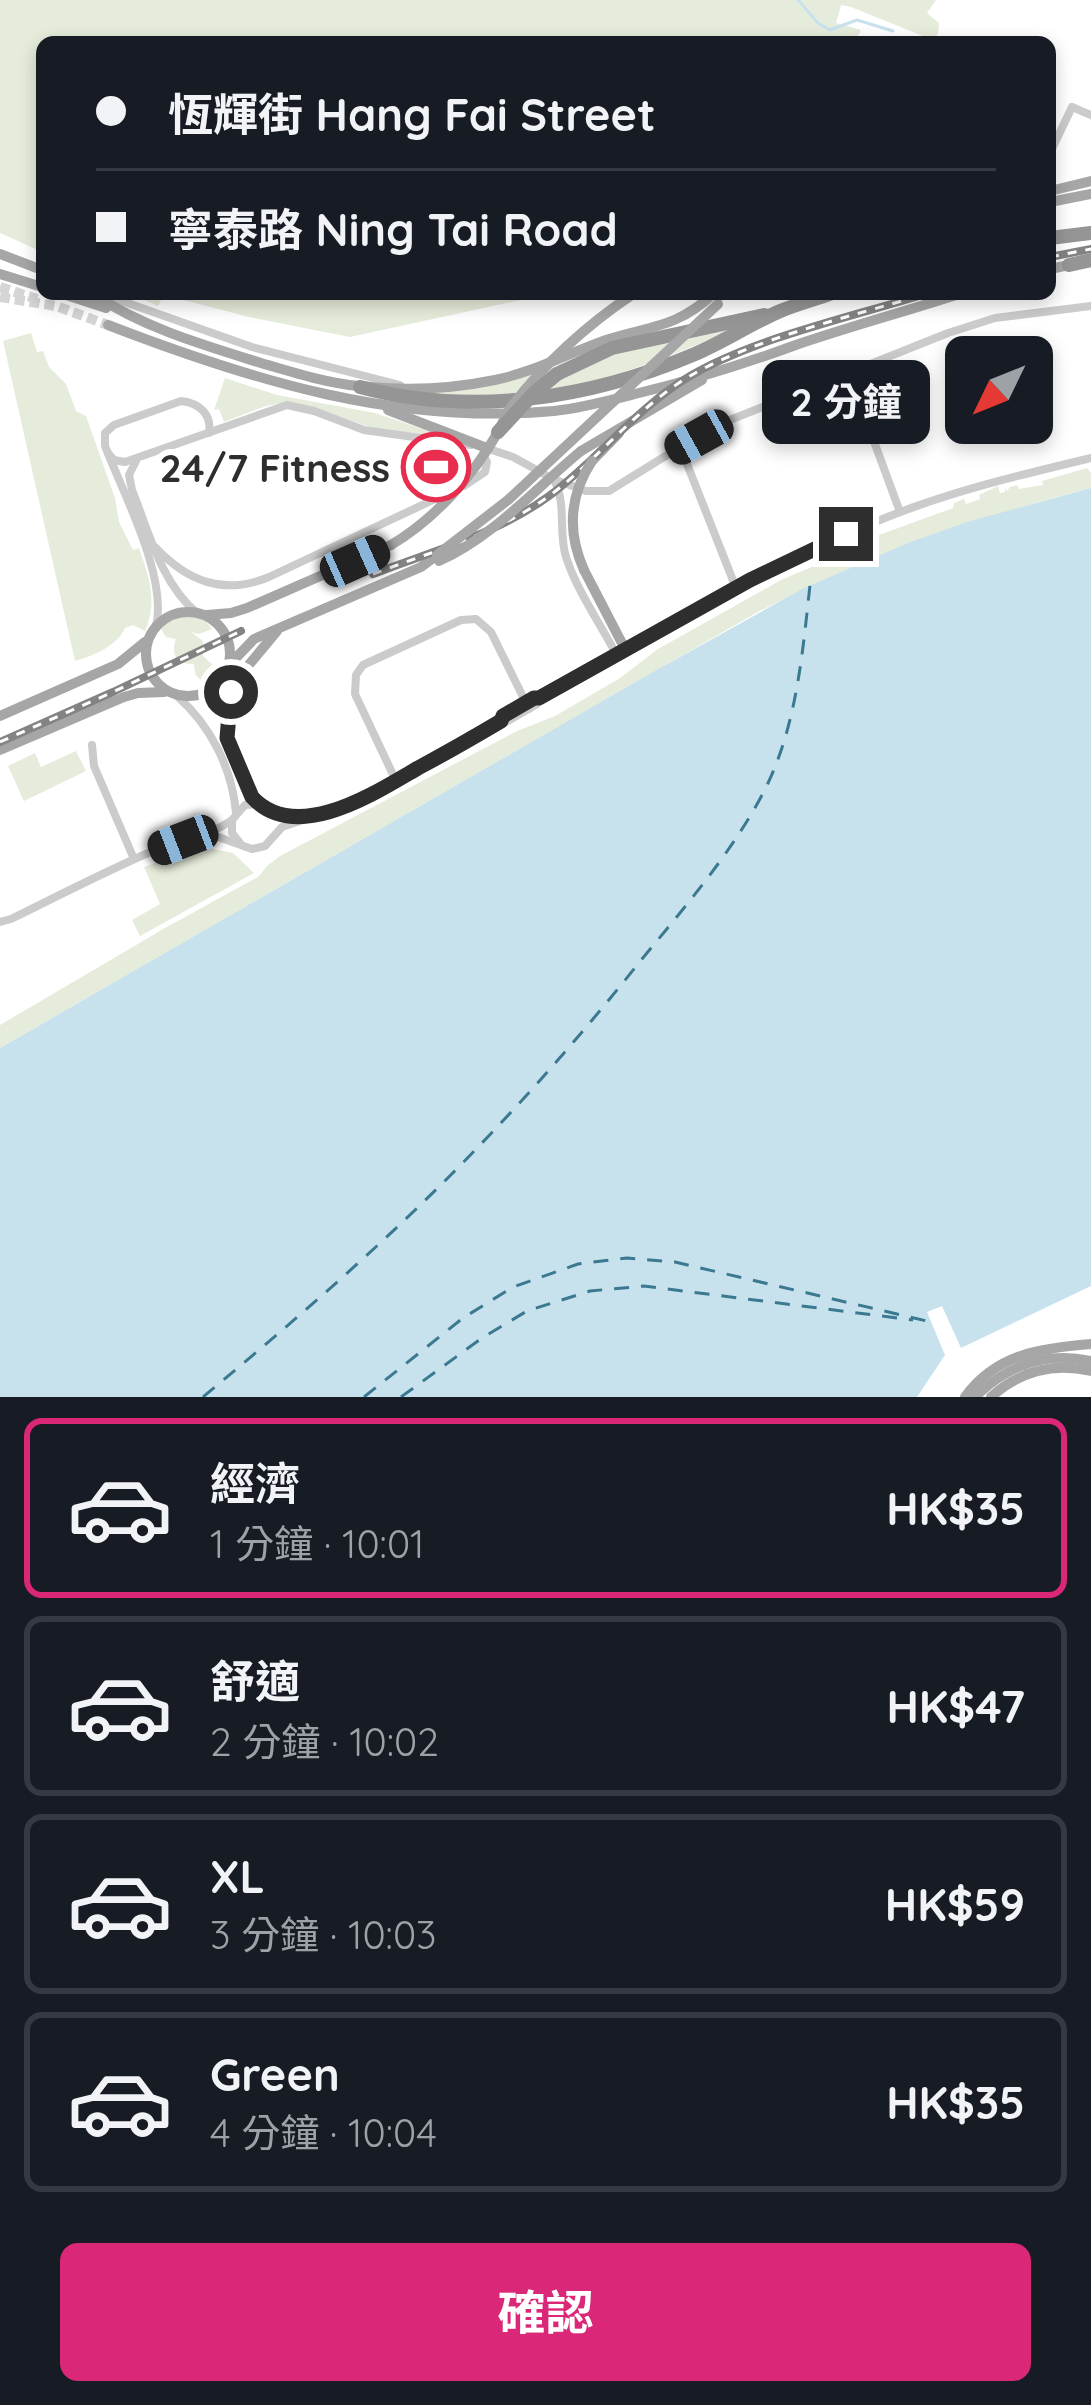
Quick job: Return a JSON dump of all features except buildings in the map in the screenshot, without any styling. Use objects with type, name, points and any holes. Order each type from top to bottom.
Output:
[{"type":"highway","points":[[1056,237],[1091,233]]},
{"type":"highway","points":[[1070,265],[1091,262]]},
{"type":"highway","points":[[498,432],[538,389],[589,357],[812,300]]},
{"type":"highway","points":[[361,394],[452,401],[566,395],[672,363],[779,311]]},
{"type":"highway","points":[[640,332],[677,333]]},
{"type":"main road","points":[[1056,190],[1091,182]]},
{"type":"main road","points":[[1056,201],[1091,194]]},
{"type":"main road","points":[[0,254],[36,268]]},
{"type":"main road","points":[[1056,268],[1070,265]]},
{"type":"main road","points":[[0,274],[36,285]]},
{"type":"main road","points":[[81,300],[361,394],[478,446]]},
{"type":"main road","points":[[105,300],[122,314]]},
{"type":"main road","points":[[0,716],[118,664],[175,614],[231,613],[247,608],[416,529],[445,502],[511,408],[554,359],[625,300]]},
{"type":"main road","points":[[361,394],[506,377],[605,340],[679,319],[714,300]]},
{"type":"main road","points":[[0,750],[138,693],[202,694],[223,680],[230,664],[254,639],[438,558],[499,508],[715,300]]},
{"type":"main road","points":[[108,325],[256,378],[464,414],[555,411],[605,402],[715,373],[940,300]]},
{"type":"main road","points":[[438,558],[454,554],[490,529],[581,451],[715,373]]},
{"type":"main road","points":[[621,652],[575,546],[572,514],[592,461],[623,428]]},
{"type":"main road","points":[[200,614],[216,622],[225,634],[230,664]]},
{"type":"main road","points":[[227,738],[230,696],[237,679],[279,628]]},
{"type":"main road","points":[[148,639],[150,674],[172,694]]},
{"type":"main road","points":[[964,1397],[986,1374],[1012,1358],[1091,1344]]},
{"type":"main road","points":[[975,1397],[998,1376],[1021,1364],[1046,1358],[1091,1361]]},
{"type":"main road","points":[[991,1397],[1026,1374],[1069,1367],[1091,1371]]},
{"type":"street","points":[[1056,141],[1072,106],[1091,115]]},
{"type":"street","points":[[115,300],[252,347],[419,388]]},
{"type":"street","points":[[107,453],[121,463],[287,405],[364,430],[478,446],[586,491],[609,491],[748,412],[948,333],[995,318],[1091,306]]},
{"type":"street","points":[[858,398],[861,377],[872,365]]},
{"type":"street","points":[[826,383],[847,386],[858,398],[900,512]]},
{"type":"street","points":[[156,626],[157,581],[104,442],[108,429],[181,401],[204,411],[209,433]]},
{"type":"street","points":[[699,437],[688,452],[687,464],[736,588]]},
{"type":"street","points":[[155,547],[182,572],[204,583],[230,587],[254,583],[478,479],[487,462],[478,446]]},
{"type":"street","points":[[142,456],[130,469],[130,483],[174,590],[200,614]]},
{"type":"street","points":[[277,830],[354,803],[396,781],[534,698],[821,545],[900,512],[1091,458]]},
{"type":"street","points":[[553,478],[562,500],[561,532],[568,560],[621,652]]},
{"type":"street","points":[[396,781],[355,694],[356,675],[363,665],[461,620],[476,620],[491,632],[527,706]]},
{"type":"street","points":[[223,680],[227,738],[258,804]]},
{"type":"street","points":[[172,694],[198,716],[215,740],[231,784],[232,833],[240,844]]},
{"type":"street","points":[[92,745],[94,766],[134,860]]},
{"type":"street","points":[[0,922],[134,860],[210,834],[245,805],[316,815]]},
{"type":"street","points":[[210,834],[259,848],[277,830],[269,809]]},
{"type":"green space","points":[[0,0],[936,0],[927,13],[939,23],[936,36],[923,36],[841,5],[836,23],[861,30],[858,36],[36,36],[36,249],[0,233]]},
{"type":"green space","points":[[183,300],[520,300],[350,337]]},
{"type":"green space","points":[[727,332],[652,362],[548,391],[509,396],[427,394],[513,380],[573,359]]},
{"type":"green space","points":[[31,333],[37,352],[43,351],[49,367],[66,384],[76,411],[86,416],[119,522],[133,550],[139,548],[151,589],[145,631],[133,625],[125,628],[110,645],[75,661],[3,341]]},
{"type":"green space","points":[[225,378],[277,395],[375,413],[450,438],[370,427],[304,405],[283,403],[224,422],[219,409],[214,410]]},
{"type":"green space","points":[[1087,468],[1091,488],[920,541],[756,613],[0,1048],[0,1025],[258,877],[280,856],[517,731],[555,716],[658,649],[781,580],[847,552],[871,538],[870,533],[879,535],[953,508],[964,499],[966,504],[980,499],[979,495],[998,486],[1000,493],[1017,485],[1019,489],[1043,485],[1042,481]]},
{"type":"green space","points":[[188,614],[203,618],[212,629],[191,632],[203,641],[203,656],[213,665],[202,682],[194,664],[176,658],[176,639],[166,637],[161,629]]},
{"type":"green space","points":[[76,751],[86,771],[24,801],[8,766],[35,753],[41,767]]},
{"type":"green space","points":[[204,847],[233,853],[254,873],[140,936],[132,920],[160,904],[144,867]]},
{"type":"water","points":[[1091,488],[1091,1286],[961,1348],[942,1306],[927,1312],[945,1355],[917,1397],[0,1397],[0,1048],[802,589],[967,522]]},
{"type":"waterway","points":[[798,0],[830,30],[857,20],[893,31]]},
{"type":"ferry route","points":[[203,1397],[345,1275],[480,1145],[583,1030],[705,881],[761,797],[782,747],[796,694],[810,585]]},
{"type":"ferry route","points":[[364,1397],[463,1318],[513,1287],[578,1264],[627,1258],[675,1262],[931,1322]]},
{"type":"ferry route","points":[[401,1397],[527,1311],[590,1291],[644,1286],[913,1320]]},
{"type":"tunnel","points":[[0,287],[36,299]]},
{"type":"tunnel","points":[[0,297],[56,306],[108,325]]},
{"type":"railway","points":[[1056,256],[1091,249]]},
{"type":"railway","points":[[373,574],[464,541],[529,509],[690,376],[773,339],[905,300]]},
{"type":"railway","points":[[0,742],[241,631]]},
{"type":"place","name":"24/7 Fitness","points":[[436,467]]},
{"type":"route","points":[[231,692],[227,738],[252,797],[281,813],[333,811],[381,790],[534,698],[750,580],[846,534]]}]
